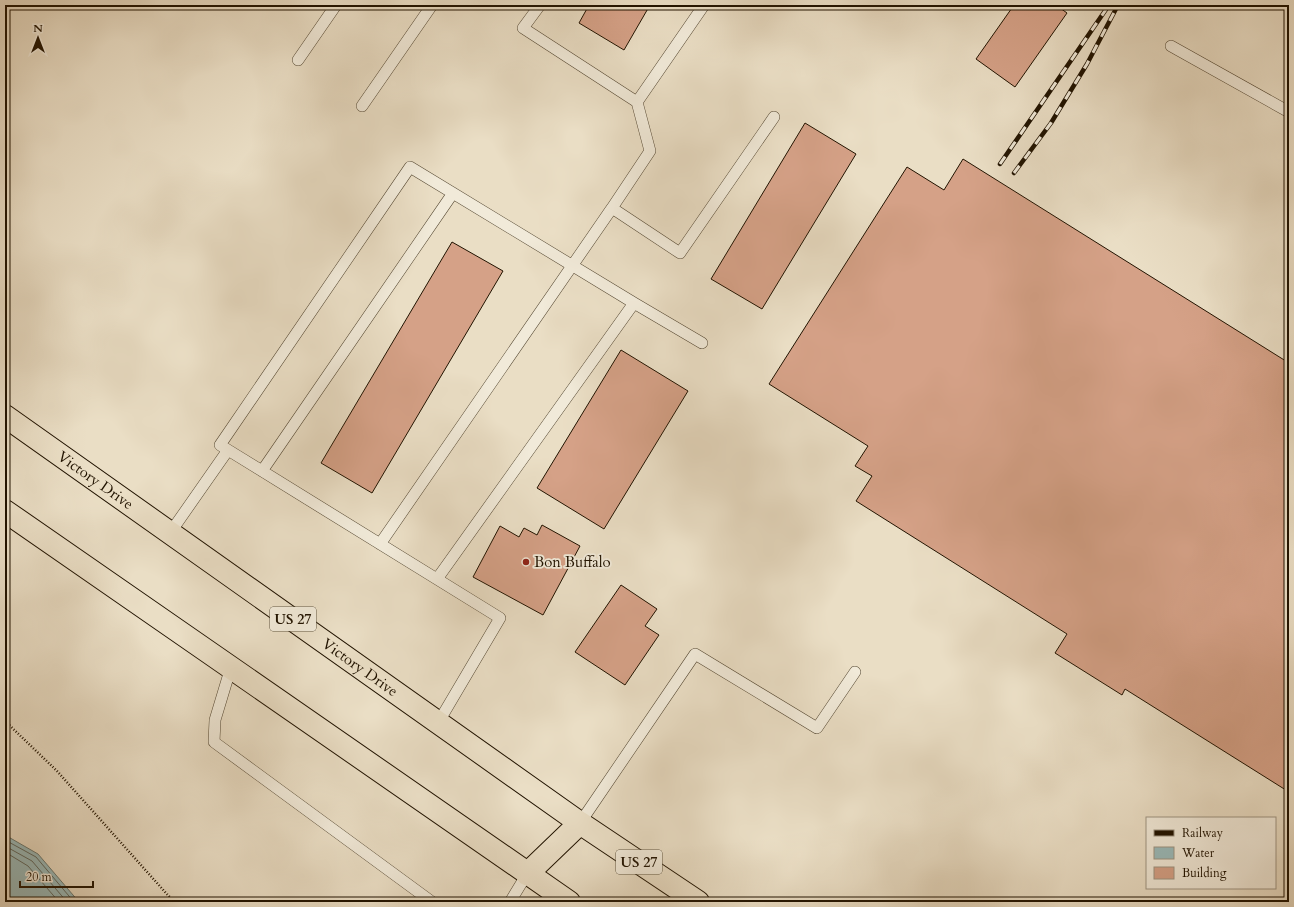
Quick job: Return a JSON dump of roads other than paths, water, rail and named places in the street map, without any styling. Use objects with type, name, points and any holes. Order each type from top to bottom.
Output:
[{"type":"highway","name":"Victory Drive","points":[[5,416],[580,823],[698,902]]},
{"type":"highway","points":[[5,510],[569,902]]},
{"type":"highway","points":[[527,874],[580,823]]},
{"type":"lane","points":[[298,60],[336,5]]},
{"type":"lane","points":[[362,106],[432,5]]},
{"type":"lane","points":[[380,544],[650,152],[637,102],[524,28],[540,5]]},
{"type":"lane","points":[[637,102],[704,5]]},
{"type":"lane","points":[[1171,46],[1289,112]]},
{"type":"lane","points":[[612,208],[680,253],[774,117]]},
{"type":"lane","points":[[438,723],[500,618],[220,445],[410,167],[702,343]]},
{"type":"lane","points":[[262,471],[453,193]]},
{"type":"lane","points":[[437,579],[634,303]]},
{"type":"lane","points":[[170,533],[228,450]]},
{"type":"lane","points":[[580,823],[695,654],[818,728],[855,672]]},
{"type":"lane","points":[[230,667],[215,720],[214,742],[432,902]]},
{"type":"lane","points":[[510,902],[527,874]]},
{"type":"water","points":[[5,835],[38,854],[79,902],[5,902]]},
{"type":"railway","points":[[1000,164],[1109,5]]},
{"type":"railway","points":[[1014,173],[1051,123],[1087,64],[1118,5]]},
{"type":"place","name":"Bon Buffalo","points":[[526,562]]}]
